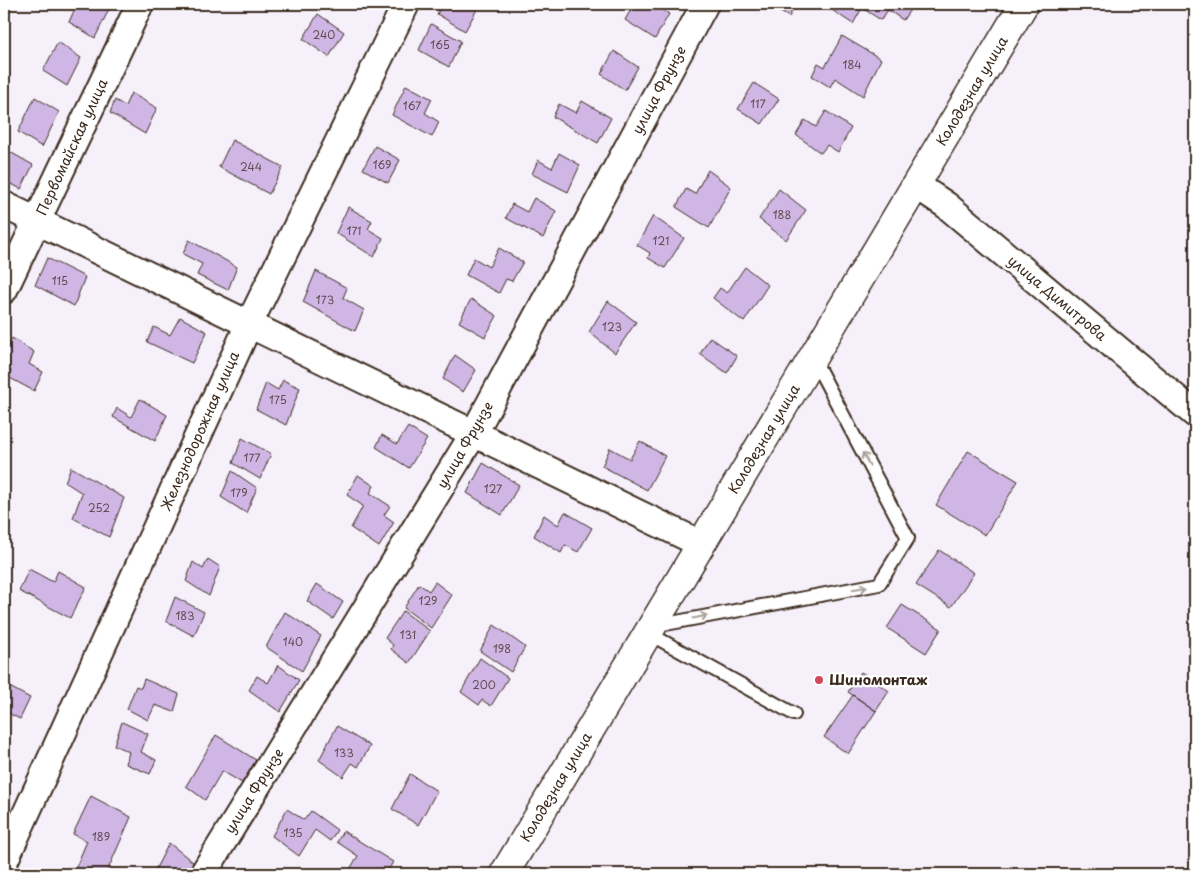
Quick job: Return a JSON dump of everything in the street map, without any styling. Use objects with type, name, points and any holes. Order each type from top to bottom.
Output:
[{"type":"main road","name":"Колодезная улица","points":[[504,874],[1024,4]]},
{"type":"street","name":"Первомайская улица","points":[[4,290],[140,4]]},
{"type":"street","name":"Железнодорожная улица","points":[[4,862],[249,324],[406,4]]},
{"type":"street","name":"улица Фрунзе","points":[[203,874],[474,434],[706,4]]},
{"type":"street","name":"улица Димитрова","points":[[916,185],[946,205],[1195,414]]},
{"type":"street","points":[[4,205],[701,544]]},
{"type":"lane","points":[[650,629],[879,584],[908,538],[813,358]]},
{"type":"lane","points":[[650,629],[794,714]]},
{"type":"building","points":[[77,4],[102,4],[109,9],[95,38],[69,22]]},
{"type":"building","points":[[442,4],[480,4],[465,31],[437,14]]},
{"type":"building","points":[[634,4],[654,4],[669,14],[655,39],[625,20]]},
{"type":"building","points":[[767,4],[795,4],[789,17]]},
{"type":"building","points":[[823,4],[914,4],[903,20],[888,10],[881,20],[862,8],[853,24]]},
{"type":"building","points":[[318,14],[344,32],[329,57],[303,39]]},
{"type":"building","points":[[431,24],[461,41],[449,67],[419,50]]},
{"type":"building","points":[[842,36],[881,59],[863,96],[835,78],[830,87],[812,76],[818,63],[825,67]]},
{"type":"building","points":[[58,42],[81,58],[67,86],[43,71]]},
{"type":"building","points":[[614,51],[638,67],[625,90],[601,74]]},
{"type":"building","points":[[754,83],[779,99],[762,124],[738,109]]},
{"type":"building","points":[[406,85],[432,99],[425,113],[439,122],[432,137],[392,115]]},
{"type":"building","points":[[131,93],[157,108],[145,134],[110,113],[115,100],[125,106]]},
{"type":"building","points":[[35,97],[59,112],[42,147],[18,132]]},
{"type":"building","points":[[582,101],[611,118],[598,143],[553,117],[559,104],[576,113]]},
{"type":"building","points":[[826,111],[851,128],[838,152],[827,145],[821,153],[796,135],[805,120],[816,127]]},
{"type":"building","points":[[232,140],[283,167],[269,194],[219,167]]},
{"type":"building","points":[[375,146],[400,160],[388,183],[363,169]]},
{"type":"building","points":[[10,152],[33,165],[21,189],[4,180],[4,165]]},
{"type":"building","points":[[559,153],[580,165],[568,192],[532,174],[538,160],[552,168]]},
{"type":"building","points":[[708,170],[731,187],[709,228],[676,207],[686,189],[695,194]]},
{"type":"building","points":[[779,189],[806,210],[786,240],[759,219]]},
{"type":"building","points":[[534,198],[556,211],[543,238],[506,218],[512,204],[527,212]]},
{"type":"building","points":[[348,207],[372,221],[368,229],[383,238],[374,257],[336,233]]},
{"type":"building","points":[[653,216],[684,238],[665,268],[648,258],[650,253],[637,245]]},
{"type":"building","points":[[189,240],[237,267],[228,290],[197,275],[202,264],[183,254]]},
{"type":"building","points":[[499,248],[523,262],[512,281],[506,279],[499,293],[466,275],[474,258],[489,267]]},
{"type":"building","points":[[47,258],[85,277],[74,306],[35,285]]},
{"type":"building","points":[[745,267],[768,285],[744,322],[713,298],[720,288],[727,293]]},
{"type":"building","points":[[316,271],[347,288],[343,298],[364,310],[355,331],[303,302]]},
{"type":"building","points":[[471,299],[497,316],[485,337],[459,322]]},
{"type":"building","points":[[608,301],[636,322],[615,353],[589,332]]},
{"type":"building","points":[[180,317],[207,332],[192,363],[147,342],[154,327],[170,335]]},
{"type":"building","points":[[710,337],[737,356],[727,373],[700,354]]},
{"type":"building","points":[[12,338],[34,352],[29,364],[43,372],[34,391],[8,377],[11,371],[4,366],[4,355]]},
{"type":"building","points":[[455,355],[476,370],[463,392],[443,379]]},
{"type":"building","points":[[283,380],[300,388],[286,425],[256,409],[266,383],[278,390]]},
{"type":"building","points":[[140,399],[167,415],[155,441],[113,417],[117,408],[131,417]]},
{"type":"building","points":[[408,427],[427,439],[409,468],[376,447],[382,435],[397,444]]},
{"type":"building","points":[[242,438],[271,454],[260,479],[233,463]]},
{"type":"building","points":[[640,441],[665,456],[647,490],[602,466],[610,448],[630,459]]},
{"type":"building","points":[[968,451],[1018,481],[985,535],[936,505]]},
{"type":"building","points":[[483,463],[519,485],[502,515],[467,493]]},
{"type":"building","points":[[71,467],[124,498],[109,537],[73,518],[82,493],[65,482]]},
{"type":"building","points":[[232,471],[257,488],[246,513],[221,497]]},
{"type":"building","points":[[358,475],[374,486],[370,493],[390,506],[384,515],[394,522],[379,547],[351,528],[363,506],[347,495]]},
{"type":"building","points":[[565,512],[592,528],[578,552],[565,545],[561,553],[534,536],[544,515],[558,525]]},
{"type":"building","points":[[939,550],[974,573],[951,607],[916,585]]},
{"type":"building","points":[[208,559],[220,567],[209,596],[186,581],[193,562],[203,569]]},
{"type":"building","points":[[29,569],[53,582],[58,571],[86,587],[70,618],[19,591]]},
{"type":"building","points":[[435,582],[452,595],[431,628],[404,608],[419,584],[429,591]]},
{"type":"building","points":[[317,584],[343,602],[333,619],[307,601]]},
{"type":"building","points":[[175,597],[204,612],[194,636],[166,621]]},
{"type":"building","points":[[902,605],[941,629],[926,653],[887,628]]},
{"type":"building","points":[[403,611],[430,631],[409,663],[391,649],[393,645],[385,638]]},
{"type":"building","points":[[285,612],[321,636],[302,671],[266,647]]},
{"type":"building","points":[[494,625],[525,647],[511,672],[480,651]]},
{"type":"building","points":[[480,658],[508,678],[491,706],[482,700],[479,705],[461,692]]},
{"type":"building","points":[[278,665],[299,680],[280,712],[249,690],[257,676],[268,683]]},
{"type":"building","points":[[861,672],[889,691],[876,711],[848,692]]},
{"type":"building","points":[[144,679],[179,694],[174,712],[155,705],[148,720],[127,709],[136,686],[141,688]]},
{"type":"building","points":[[4,684],[30,698],[20,719],[4,711]]},
{"type":"building","points":[[853,695],[876,711],[848,754],[824,737]]},
{"type":"building","points":[[122,722],[148,734],[141,752],[156,760],[150,774],[126,764],[129,752],[114,745]]},
{"type":"building","points":[[337,726],[370,746],[358,767],[352,763],[343,777],[319,760]]},
{"type":"building","points":[[216,735],[256,760],[242,783],[222,771],[205,800],[186,786]]},
{"type":"building","points":[[410,774],[437,791],[418,825],[392,809]]},
{"type":"building","points":[[91,796],[131,817],[106,874],[78,874],[74,872],[87,841],[73,834]]},
{"type":"building","points":[[287,809],[304,820],[311,811],[337,830],[330,841],[315,830],[299,856],[272,836]]},
{"type":"building","points":[[343,831],[393,862],[386,874],[347,874],[358,856],[337,842]]},
{"type":"building","points":[[169,843],[193,862],[187,874],[153,874]]},
{"type":"place","name":"Шиномонтаж","points":[[819,680]]}]
